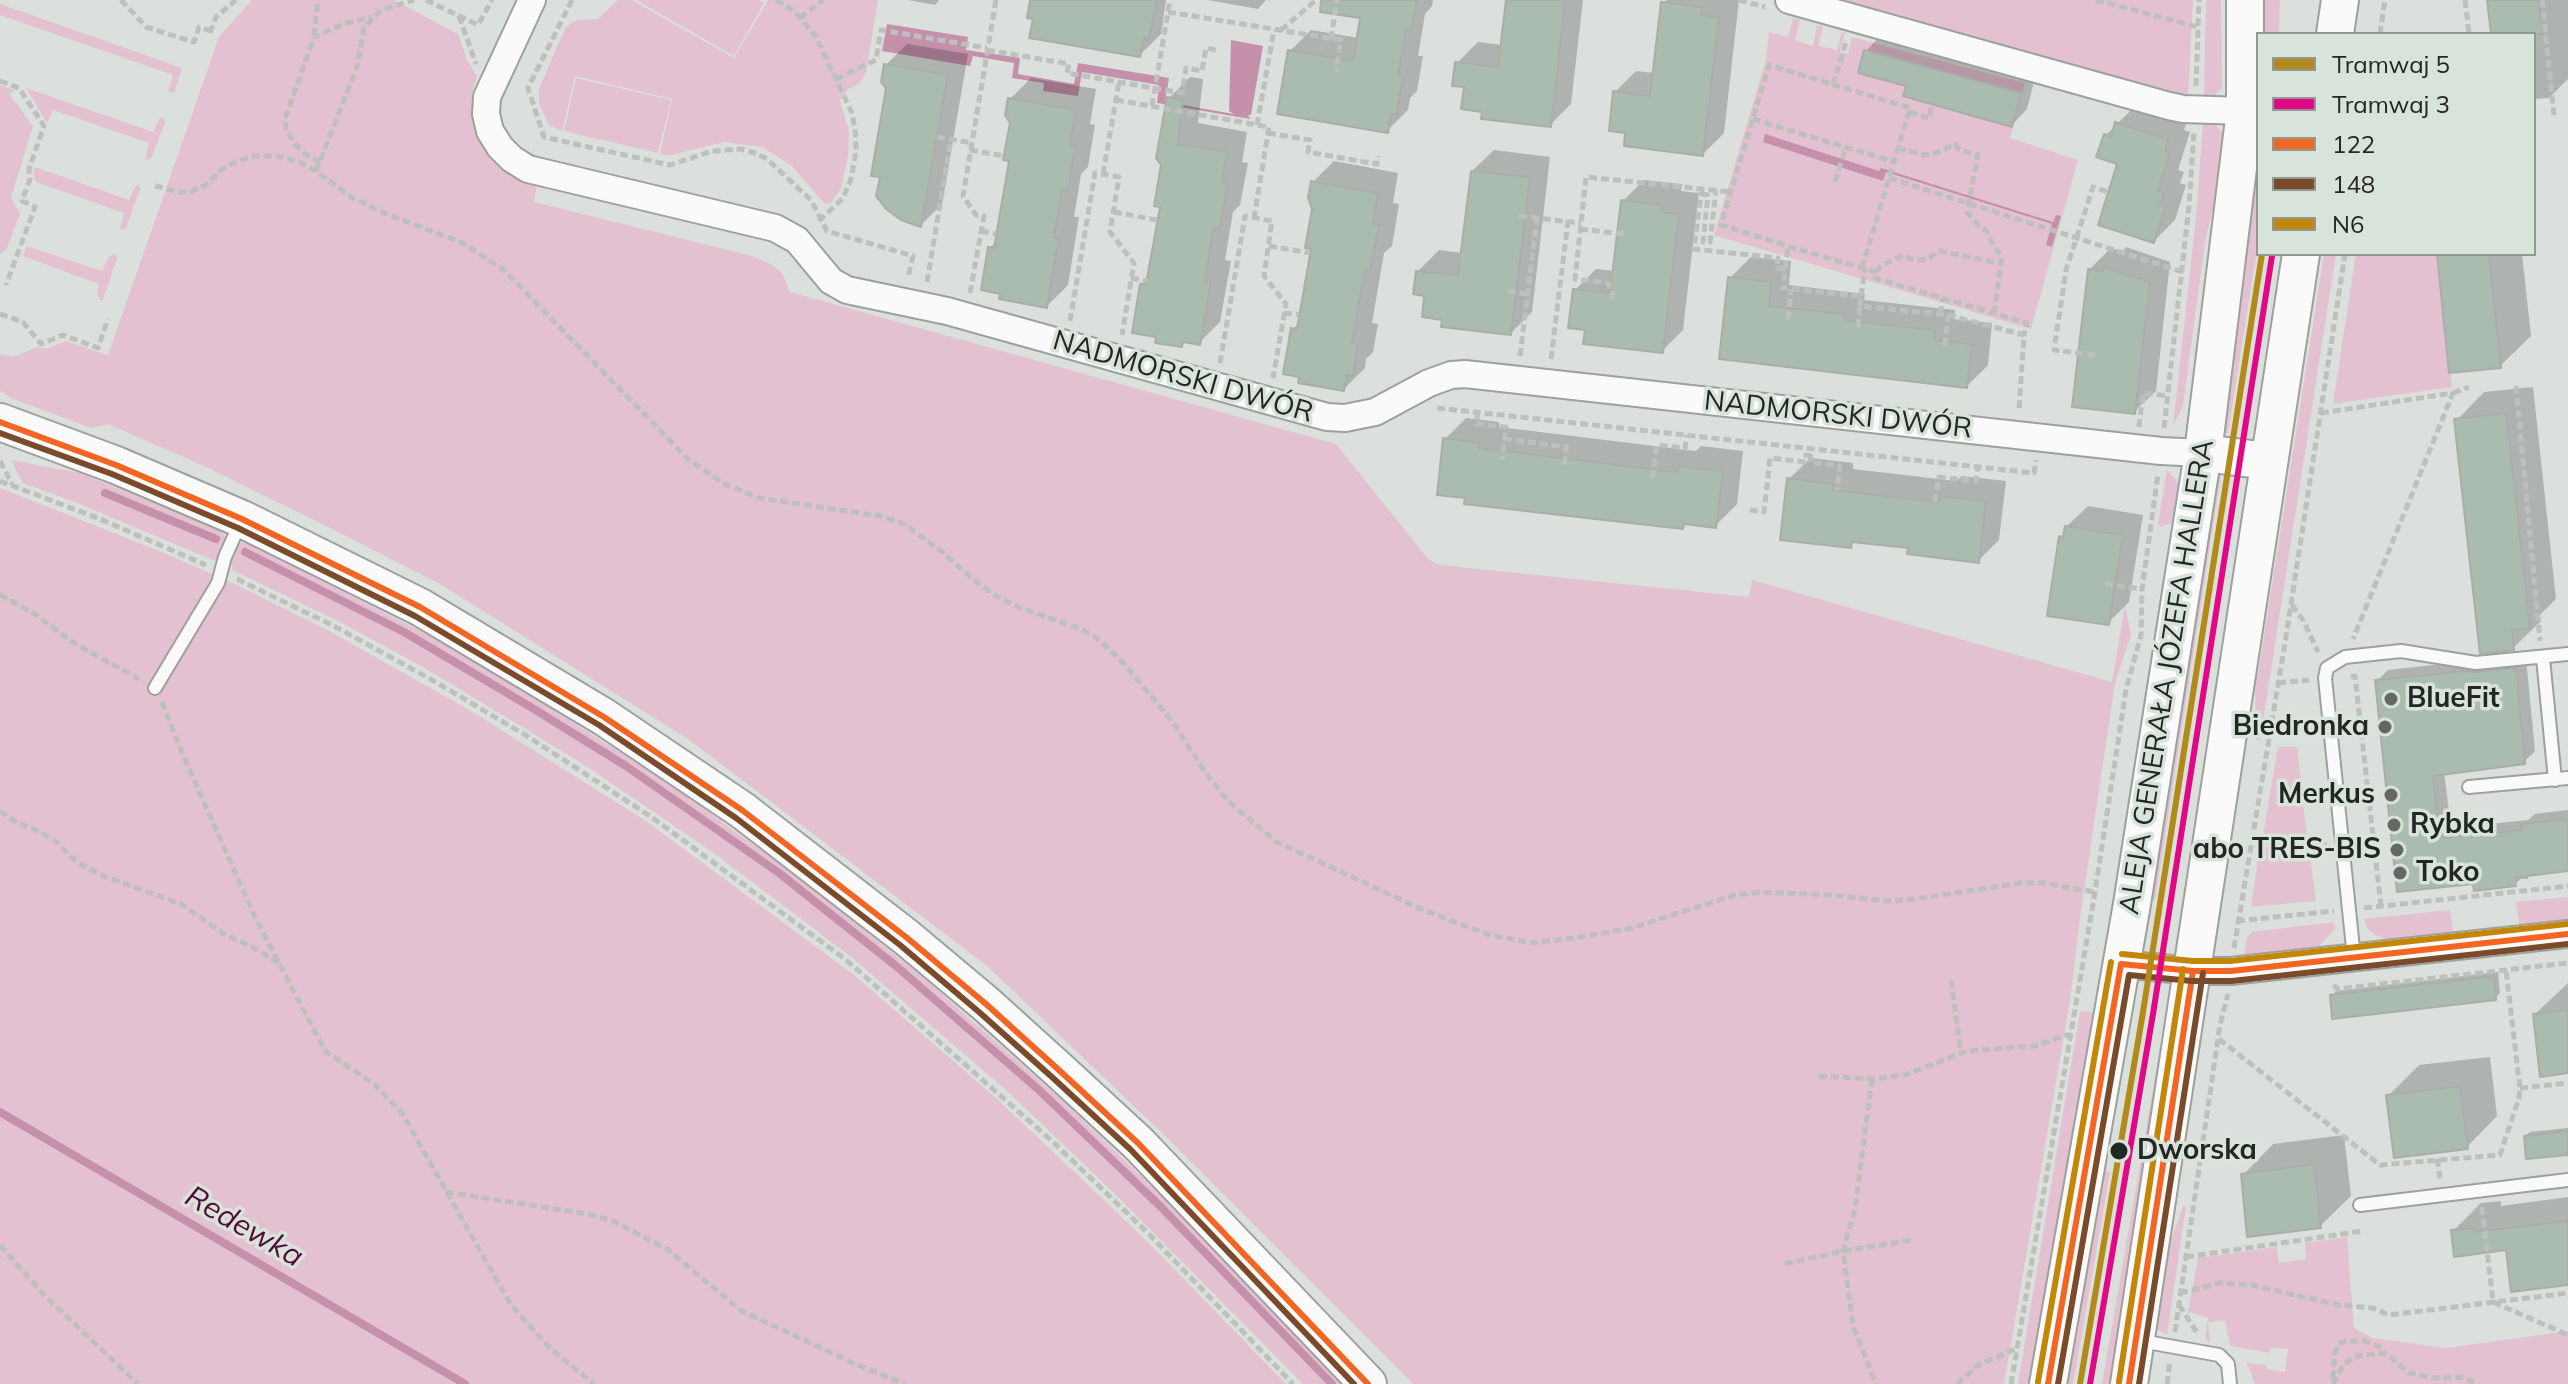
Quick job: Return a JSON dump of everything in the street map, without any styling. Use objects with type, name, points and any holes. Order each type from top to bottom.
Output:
[{"type":"street","name":"NADMORSKI DWÓR","points":[[532,0],[487,97],[490,131],[512,159],[528,169],[775,228],[797,240],[831,281],[847,290],[947,311],[1327,417],[1345,418],[1375,412],[1429,383],[1451,375],[1465,374],[2161,451],[2203,453]]},
{"type":"street","points":[[1789,0],[2169,106],[2245,111]]},
{"type":"street","name":"ALEJA GENERAŁA JÓZEFA HALLERA","points":[[2048,1384],[2132,904],[2203,453],[2245,111],[2245,0]]},
{"type":"street","points":[[2335,32],[2340,0]]},
{"type":"street","points":[[2129,1384],[2203,1022],[2193,971],[2301,256]]},
{"type":"street","points":[[0,422],[116,465],[242,519],[420,607],[539,677],[742,810],[837,881],[986,1004],[1138,1143],[1368,1384]]},
{"type":"street","points":[[2203,453],[2268,461]]},
{"type":"street","points":[[2121,964],[2193,971],[2243,970],[2568,934]]},
{"type":"lane","points":[[155,688],[218,583],[225,557],[242,519]]},
{"type":"lane","points":[[2354,958],[2325,678],[2327,668],[2345,657],[2401,651],[2476,663],[2568,654]]},
{"type":"lane","points":[[2469,787],[2561,779],[2543,658]]},
{"type":"lane","points":[[2360,1205],[2568,1180]]},
{"type":"lane","points":[[2136,1340],[2219,1355],[2228,1364],[2230,1384]]},
{"type":"path","points":[[121,0],[146,27],[194,42],[199,27],[211,33],[216,17],[236,0]]},
{"type":"path","points":[[318,0],[314,37],[285,119],[286,130],[296,145],[320,162]]},
{"type":"path","points":[[316,171],[357,67],[364,28],[381,10],[414,0]]},
{"type":"path","points":[[426,0],[478,25],[492,0]]},
{"type":"path","points":[[572,0],[528,88],[544,137],[670,165],[712,151],[741,149],[755,153],[767,159],[811,200],[827,231],[913,256],[906,286]]},
{"type":"path","points":[[776,0],[793,10],[815,35],[852,113],[856,151],[851,179],[843,198],[822,221],[803,225],[789,234]]},
{"type":"path","points":[[800,18],[823,0]]},
{"type":"path","points":[[973,280],[984,216],[976,215],[963,196],[996,0]]},
{"type":"path","points":[[1152,106],[1170,0]]},
{"type":"path","points":[[1257,125],[1277,30],[1316,0]]},
{"type":"path","points":[[1331,39],[1337,0]]},
{"type":"path","points":[[2096,0],[2198,27]]},
{"type":"path","points":[[2196,88],[2199,0]]},
{"type":"path","points":[[2380,32],[2385,0]]},
{"type":"path","points":[[2465,0],[2469,32]]},
{"type":"path","points":[[2542,0],[2554,115]]},
{"type":"path","points":[[1168,12],[1341,40],[1336,71]]},
{"type":"path","points":[[314,37],[343,24],[373,17]]},
{"type":"path","points":[[836,79],[876,60],[881,30],[967,45],[987,52],[1069,64],[1067,73],[1182,93],[1186,68],[1202,71],[1206,48],[1216,50]]},
{"type":"path","points":[[1833,85],[1843,53]]},
{"type":"path","points":[[1858,327],[1863,269],[1910,108],[1769,65],[1721,225],[1863,269],[1876,272]]},
{"type":"path","points":[[0,81],[19,88],[44,126],[43,139],[29,169],[30,179],[22,201],[35,207],[35,214],[6,285]]},
{"type":"path","points":[[1103,174],[1119,82]]},
{"type":"path","points":[[1116,100],[1269,127],[1254,218]]},
{"type":"path","points":[[1909,112],[1929,118],[1932,104]]},
{"type":"path","points":[[1753,119],[1894,162]]},
{"type":"path","points":[[1268,133],[1310,140],[1308,152],[1377,164],[1378,156]]},
{"type":"path","points":[[937,137],[1004,156]]},
{"type":"path","points":[[926,291],[951,139]]},
{"type":"path","points":[[1898,148],[1924,155],[1955,144],[1959,150],[1978,155],[1968,214],[1987,231],[2002,257],[1994,314]]},
{"type":"path","points":[[1835,182],[1846,147]]},
{"type":"path","points":[[2011,1384],[2126,690],[2141,635],[2142,589],[2183,272],[2194,149]]},
{"type":"path","points":[[155,186],[190,192],[206,185],[221,170],[235,162],[254,156],[277,156],[300,162],[351,197],[384,213],[463,243],[504,270],[688,459],[723,483],[759,498],[880,516],[904,524],[998,597],[1081,629],[1100,640],[1172,721],[1228,801],[1275,841],[1421,909],[1487,934],[1531,943],[1632,928],[1735,895],[1759,892],[1885,901],[2042,883],[2132,904]]},
{"type":"path","points":[[1069,330],[1095,173],[1119,177],[1110,232],[1134,263],[1124,322]]},
{"type":"path","points":[[1890,174],[2183,272]]},
{"type":"path","points":[[1612,299],[1613,291],[1607,283],[1575,279],[1586,177],[1731,192]]},
{"type":"path","points":[[2095,355],[2054,350],[2066,270],[2093,187],[2108,192]]},
{"type":"path","points":[[1701,191],[1708,195],[1703,242],[1710,242],[1716,190]]},
{"type":"path","points":[[1701,191],[1694,249],[1778,258],[1777,268],[1785,269]]},
{"type":"path","points":[[1114,212],[1157,220]]},
{"type":"path","points":[[1218,372],[1245,216],[1272,221],[1264,276],[1286,304],[1275,364]]},
{"type":"path","points":[[1519,216],[1568,221],[1624,234]]},
{"type":"path","points":[[1522,351],[1537,218]]},
{"type":"path","points":[[1552,354],[1568,221]]},
{"type":"path","points":[[981,231],[996,234]]},
{"type":"path","points":[[1269,246],[1310,253]]},
{"type":"path","points":[[1788,246],[1783,288],[1861,296]]},
{"type":"path","points":[[1999,263],[1940,251],[1926,260],[1903,255],[1881,266],[1875,278],[2027,323],[2019,411]]},
{"type":"path","points":[[2238,921],[2345,256]]},
{"type":"path","points":[[1131,278],[1147,281]]},
{"type":"path","points":[[1788,319],[1791,289]]},
{"type":"path","points":[[1508,291],[1528,294]]},
{"type":"path","points":[[1940,314],[1943,298]]},
{"type":"path","points":[[1860,306],[1948,315],[2024,335]]},
{"type":"path","points":[[1284,313],[1299,315]]},
{"type":"path","points":[[0,314],[23,322],[41,344],[63,335],[98,348],[108,319]]},
{"type":"path","points":[[1945,346],[1948,315]]},
{"type":"path","points":[[2516,386],[2540,627]]},
{"type":"path","points":[[2321,413],[2453,393],[2469,387]]},
{"type":"path","points":[[2139,433],[2143,393],[2168,396]]},
{"type":"path","points":[[2345,657],[2453,393]]},
{"type":"path","points":[[1426,407],[1687,435],[1812,452],[2034,473],[2037,456]]},
{"type":"path","points":[[1478,412],[1476,424],[1506,427],[1502,460]]},
{"type":"path","points":[[1652,478],[1657,445],[1685,448],[1687,435]]},
{"type":"path","points":[[1504,439],[1566,447],[1564,467]]},
{"type":"path","points":[[1812,452],[1810,462],[1840,466],[1837,490]]},
{"type":"path","points":[[1750,510],[1764,512],[1770,458],[1805,462],[1806,455],[1812,452]]},
{"type":"path","points":[[0,461],[12,485]]},
{"type":"path","points":[[1935,502],[1939,477],[1976,481],[1978,466]]},
{"type":"path","points":[[0,481],[100,519],[334,626],[527,736],[662,824],[845,959],[1052,1141],[1149,1234],[1293,1384]]},
{"type":"path","points":[[2105,584],[2142,589]]},
{"type":"path","points":[[0,595],[35,614],[72,642],[155,688],[255,917],[325,1051],[388,1096],[402,1113],[511,1305],[549,1347],[594,1384]]},
{"type":"path","points":[[2291,605],[2303,620],[2327,668]]},
{"type":"path","points":[[0,811],[17,823],[48,837],[77,862],[101,875],[181,904],[224,934],[279,964]]},
{"type":"path","points":[[2252,840],[2342,847]]},
{"type":"path","points":[[2201,915],[2238,921],[2568,886]]},
{"type":"path","points":[[2229,990],[2203,1022],[2218,1038],[2380,1165],[2500,1155],[2520,1088],[2506,970]]},
{"type":"path","points":[[1951,980],[1961,1053]]},
{"type":"path","points":[[2075,1002],[2114,1006]]},
{"type":"path","points":[[1819,1076],[1872,1079],[1905,1075],[1961,1053],[2035,1046],[2070,1034]]},
{"type":"path","points":[[2183,1274],[2218,1038]]},
{"type":"path","points":[[1872,1079],[1855,1209],[1843,1251],[1853,1326],[1876,1384]]},
{"type":"path","points":[[2520,1088],[2568,1083]]},
{"type":"path","points":[[446,1192],[588,1214],[613,1221],[667,1249],[740,1310],[905,1384]]},
{"type":"path","points":[[2486,1199],[2481,1209],[2493,1302]]},
{"type":"path","points":[[2186,1257],[2363,1231]]},
{"type":"path","points":[[1785,1264],[1912,1240]]},
{"type":"path","points":[[0,1245],[45,1296],[138,1384]]},
{"type":"path","points":[[2180,1293],[2221,1283],[2252,1285],[2338,1305],[2372,1308],[2389,1315],[2568,1293]]},
{"type":"path","points":[[2493,1302],[2568,1335]]},
{"type":"path","points":[[2333,1384],[2335,1353],[2339,1344],[2345,1341],[2365,1341],[2380,1347],[2409,1373],[2436,1378],[2452,1375],[2478,1384]]},
{"type":"path","points":[[1957,1384],[1978,1365],[2018,1348]]},
{"type":"path","points":[[2333,1384],[2343,1366],[2353,1357],[2363,1353],[2386,1354]]},
{"type":"shaded area","points":[[252,0],[394,0],[458,34],[467,60],[477,76],[472,94],[472,112],[480,141],[499,164],[537,183],[534,202],[752,256],[771,264],[782,273],[790,292],[1336,444],[1429,560],[1440,565],[1749,597],[1752,580],[2112,682],[2125,606],[2131,635],[2115,683],[2070,1001],[2004,1384],[1413,1384],[1162,1133],[986,965],[688,739],[440,584],[326,526],[204,466],[108,424],[91,428],[0,391],[0,354],[14,357],[37,347],[47,349],[66,341],[108,355],[219,37]]},
{"type":"shaded area","points":[[618,0],[632,0],[734,58],[768,0],[878,0],[866,72],[860,83],[847,90],[840,101],[849,131],[848,156],[841,189],[831,203],[822,201],[791,165],[762,147],[724,142],[671,155],[660,154],[672,99],[575,76],[562,131],[549,125],[539,104],[539,89],[565,29],[578,20],[598,19]]},
{"type":"shaded area","points":[[636,0],[759,0],[764,3],[734,56]]},
{"type":"shaded area","points":[[1828,0],[2193,0],[2188,98]]},
{"type":"shaded area","points":[[2206,0],[2221,0],[2222,88],[2214,96],[2204,99]]},
{"type":"shaded area","points":[[2252,0],[2280,0],[2279,32],[2256,32],[2256,256],[2228,433],[2223,432]]},
{"type":"shaded area","points":[[0,4],[182,68],[174,93],[168,92],[173,75],[0,15]]},
{"type":"shaded area","points":[[1793,18],[1800,20],[1795,40],[1813,46],[1817,25],[1823,27],[1818,46],[1837,50],[1842,32],[1845,33],[1840,51],[1843,53],[1848,53],[1852,37],[2025,83],[2010,138],[2078,160],[2031,329],[1714,235],[1766,60],[1769,32],[1788,37]]},
{"type":"shaded area","points":[[887,24],[968,37],[966,50],[1020,58],[1018,74],[1074,84],[1078,63],[1169,78],[1165,102],[1234,114],[1229,111],[1231,40],[1263,46],[1251,115],[1248,115],[1250,119],[1157,103],[1159,85],[1082,72],[1078,96],[1043,91],[1044,83],[1012,78],[1014,63],[973,56],[970,66],[882,51]]},
{"type":"shaded area","points":[[576,78],[671,100],[658,153],[564,131]]},
{"type":"shaded area","points":[[0,85],[14,90],[9,94],[33,126],[11,198],[20,214],[7,248],[0,254]]},
{"type":"shaded area","points":[[26,88],[153,132],[160,118],[164,118],[151,159],[145,160],[149,143],[53,110],[47,123]]},
{"type":"shaded area","points":[[2203,121],[2213,123],[2222,132],[2222,169],[2205,242],[2183,406],[2173,426],[2196,218]]},
{"type":"shaded area","points":[[1765,134],[2053,222],[2056,215],[2061,216],[2052,247],[2046,245],[2052,224],[1886,172],[1883,181],[1763,142]]},
{"type":"shaded area","points":[[35,167],[129,200],[139,184],[126,228],[120,228],[124,213],[36,182]]},
{"type":"shaded area","points":[[27,246],[102,271],[109,257],[115,254],[117,258],[103,300],[97,293],[99,284],[23,256]]},
{"type":"shaded area","points":[[2324,256],[2336,256],[2260,740],[2256,740],[2255,675],[2258,675]]},
{"type":"shaded area","points":[[2356,256],[2437,256],[2452,387],[2333,404]]},
{"type":"shaded area","points":[[11,460],[80,473],[222,531],[225,538],[215,561],[23,483]]},
{"type":"shaded area","points":[[2223,462],[2155,900],[2146,899],[2212,472]]},
{"type":"shaded area","points":[[2167,470],[2181,486],[2180,520],[2161,527],[2158,524]]},
{"type":"shaded area","points":[[0,488],[162,552],[331,632],[471,711],[646,821],[854,975],[996,1098],[1145,1239],[1286,1384],[0,1384]]},
{"type":"shaded area","points":[[245,542],[440,641],[525,692],[670,784],[796,876],[925,979],[1066,1104],[1206,1239],[1345,1384],[1303,1384],[1114,1193],[1005,1089],[850,956],[714,853],[583,764],[423,667],[338,621],[232,570],[239,544]]},
{"type":"shaded area","points":[[2278,747],[2297,747],[2307,838],[2263,836]]},
{"type":"shaded area","points":[[2260,846],[2309,849],[2316,901],[2251,907]]},
{"type":"shaded area","points":[[2568,897],[2568,920],[2519,925],[2516,902]]},
{"type":"shaded area","points":[[2450,910],[2453,932],[2390,940],[2373,934],[2364,919]]},
{"type":"shaded area","points":[[2334,922],[2335,929],[2319,946],[2244,956],[2247,938],[2252,932]]},
{"type":"shaded area","points":[[2080,1011],[2097,1013],[2033,1384],[2018,1384]]},
{"type":"shaded area","points":[[2164,1025],[2171,1026],[2115,1384],[2102,1384]]},
{"type":"shaded area","points":[[2101,1170],[2110,1172],[2073,1384],[2062,1384]]},
{"type":"shaded area","points":[[2183,1206],[2186,1207],[2167,1335],[2155,1328],[2165,1257]]},
{"type":"shaded area","points":[[2347,1237],[2354,1328],[2372,1338],[2446,1348],[2568,1331],[2568,1384],[2255,1384],[2247,1363],[2267,1365],[2267,1369],[2285,1372],[2288,1349],[2271,1348],[2269,1353],[2230,1346],[2225,1320],[2208,1322],[2210,1343],[2205,1338],[2208,1318],[2188,1312],[2198,1258],[2277,1247],[2279,1263],[2306,1259],[2305,1243]]},
{"type":"building","points":[[1030,0],[1157,0],[1149,39],[1144,38],[1140,57],[1029,38],[1033,19],[1027,18]]},
{"type":"building","points":[[1321,0],[1417,0],[1412,29],[1406,28],[1398,76],[1403,77],[1397,114],[1391,114],[1388,133],[1277,114],[1288,50],[1353,61],[1360,18],[1320,12]]},
{"type":"building","points":[[1506,0],[1565,0],[1551,127],[1481,119],[1482,112],[1461,109],[1464,87],[1452,86],[1455,62],[1498,67]]},
{"type":"building","points":[[2487,0],[2539,0],[2543,34],[2491,32]]},
{"type":"building","points":[[1661,2],[1702,7],[1701,15],[1719,17],[1703,156],[1624,146],[1625,133],[1609,131],[1613,91],[1650,96]]},
{"type":"building","points":[[1864,50],[2021,93],[2012,127],[1903,96],[1906,86],[1858,73]]},
{"type":"building","points":[[884,64],[948,75],[921,227],[901,220],[886,209],[876,196],[880,177],[871,176],[886,88],[881,82]]},
{"type":"building","points":[[1167,97],[1183,100],[1178,144],[1227,152],[1222,182],[1228,184],[1220,228],[1214,227],[1205,281],[1211,282],[1200,345],[1183,342],[1182,347],[1155,343],[1156,337],[1132,333],[1140,284],[1146,284],[1160,207],[1154,206],[1161,165],[1156,158]]},
{"type":"building","points":[[1008,98],[1076,110],[1070,145],[1075,146],[1068,190],[1062,189],[1054,237],[1059,238],[1047,308],[999,299],[1000,294],[981,290],[988,247],[994,248],[1009,161],[1003,160],[1010,123],[1005,115]]},
{"type":"building","points":[[2115,122],[2168,139],[2165,151],[2170,153],[2158,191],[2164,193],[2160,204],[2166,206],[2154,243],[2098,225],[2117,164],[2096,157],[2104,134],[2111,137]]},
{"type":"building","points":[[1471,171],[1530,177],[1511,335],[1441,327],[1442,320],[1422,317],[1424,296],[1413,294],[1416,271],[1458,275]]},
{"type":"building","points":[[1311,181],[1378,193],[1373,224],[1379,225],[1371,269],[1365,268],[1352,343],[1358,345],[1353,376],[1347,375],[1344,391],[1298,383],[1299,377],[1283,374],[1291,328],[1297,329],[1311,249],[1305,248],[1312,209],[1308,198]]},
{"type":"building","points":[[1621,200],[1662,205],[1661,212],[1679,214],[1663,353],[1583,344],[1585,330],[1568,328],[1573,289],[1610,293]]},
{"type":"building","points":[[2437,256],[2489,256],[2501,368],[2449,373]]},
{"type":"building","points":[[2104,267],[2150,282],[2135,414],[2072,407],[2088,269],[2103,271]]},
{"type":"building","points":[[1728,277],[1771,282],[1769,306],[1845,314],[1844,320],[1935,330],[1934,340],[1972,344],[1967,388],[1719,359]]},
{"type":"building","points":[[2506,413],[2530,628],[2512,630],[2514,650],[2480,654],[2454,419]]},
{"type":"building","points":[[1443,438],[1479,443],[1479,448],[1657,470],[1678,472],[1678,466],[1723,471],[1716,528],[1684,524],[1683,529],[1464,504],[1465,498],[1437,495]]},
{"type":"building","points":[[1787,478],[1833,484],[1833,490],[1938,502],[1939,496],[1986,501],[1979,563],[1907,554],[1908,548],[1852,542],[1851,548],[1780,540]]},
{"type":"building","points":[[2065,526],[2123,535],[2109,625],[2047,616],[2059,536],[2063,537]]},
{"type":"building","points":[[2516,668],[2525,764],[2433,776],[2440,838],[2522,830],[2521,824],[2568,819],[2568,871],[2515,877],[2516,886],[2474,891],[2473,884],[2397,892],[2375,680]]},
{"type":"building","points":[[2494,976],[2496,1000],[2332,1019],[2330,995]]},
{"type":"building","points":[[2568,1010],[2568,1073],[2540,1077],[2533,1014]]},
{"type":"building","points":[[2460,1086],[2468,1149],[2394,1158],[2386,1095]]},
{"type":"building","points":[[2568,1131],[2568,1155],[2526,1159],[2524,1136]]},
{"type":"building","points":[[2314,1164],[2321,1228],[2247,1237],[2241,1174]]},
{"type":"building","points":[[2568,1221],[2568,1285],[2511,1292],[2506,1250],[2454,1257],[2451,1230],[2474,1228],[2474,1232]]},
{"type":"waterway","points":[[105,493],[216,539]]},
{"type":"waterway","points":[[245,552],[404,632],[529,706],[626,766],[779,873],[896,966],[1039,1090],[1161,1207],[1332,1384]]},
{"type":"waterway","name":"Redewka","points":[[0,1112],[465,1384]]},
{"type":"tram line","name":"5","points":[[2080,1384],[2143,1012],[2262,256]]},
{"type":"tram line","name":"3","points":[[2090,1384],[2153,1014],[2272,256]]},
{"type":"transit line","name":"122","points":[[0,422],[116,465],[242,519],[420,607],[604,717],[742,810],[906,937],[1060,1071],[1138,1143],[1368,1384]]},
{"type":"transit line","name":"148","points":[[0,433],[112,474],[238,528],[415,616],[599,725],[736,818],[900,945],[1053,1078],[1131,1150],[1354,1384]]},
{"type":"transit line","name":"N6","points":[[2122,954],[2230,961],[2567,924]]},
{"type":"transit line","name":"122","points":[[2048,1384],[2121,964],[2193,971],[2231,971],[2568,934]]},
{"type":"transit line","name":"148","points":[[2058,1384],[2129,975],[2232,981],[2568,944]]},
{"type":"transit line","name":"N6","points":[[2038,1382],[2111,962]]},
{"type":"transit line","name":"N6","points":[[2119,1382],[2183,969]]},
{"type":"transit line","name":"122","points":[[2129,1384],[2193,971]]},
{"type":"transit line","name":"148","points":[[2139,1384],[2203,973]]},
{"type":"place","name":"BlueFit","points":[[2391,699]]},
{"type":"place","name":"Biedronka","points":[[2385,727]]},
{"type":"place","name":"Merkus","points":[[2391,795]]},
{"type":"place","name":"Rybka","points":[[2394,825]]},
{"type":"place","name":"abo TRES-BIS","points":[[2397,850]]},
{"type":"place","name":"Toko","points":[[2400,873]]},
{"type":"place","name":"Dworska","points":[[2119,1151]]}]
